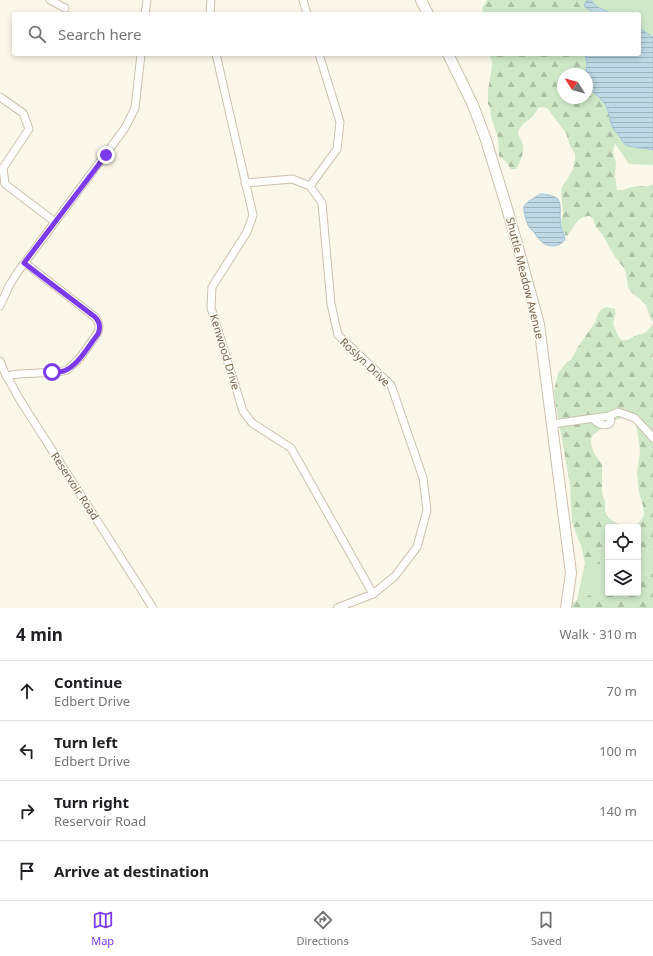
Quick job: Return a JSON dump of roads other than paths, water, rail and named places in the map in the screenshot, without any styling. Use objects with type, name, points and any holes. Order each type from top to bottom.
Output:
[{"type":"street","points":[[50,0],[65,8]]},
{"type":"street","points":[[145,12],[146,0]]},
{"type":"street","points":[[210,12],[212,0]]},
{"type":"street","points":[[303,0],[306,12]]},
{"type":"street","points":[[421,0],[427,12]]},
{"type":"street","points":[[0,306],[9,286],[24,263],[125,128],[135,108],[141,56]]},
{"type":"street","name":"Kenwood Drive","points":[[216,56],[253,215],[247,232],[212,287],[211,308],[243,411],[252,423],[291,448],[373,594]]},
{"type":"street","points":[[310,186],[337,149],[340,122],[320,56]]},
{"type":"street","name":"Shuttle Meadow Avenue","points":[[449,56],[473,104],[486,140],[509,215],[539,324],[571,573],[566,608]]},
{"type":"street","points":[[0,97],[23,113],[29,129],[2,168],[5,184],[55,222]]},
{"type":"street","name":"Roslyn Drive","points":[[245,183],[292,178],[310,186],[322,202],[331,304],[338,335],[391,385],[423,478],[427,510],[417,547],[395,576],[373,594],[337,608]]},
{"type":"street","points":[[6,376],[59,372],[67,370],[79,359],[98,334],[100,326],[95,317],[24,263]]},
{"type":"street","name":"Reservoir Road","points":[[0,361],[6,376],[45,440],[153,608]]},
{"type":"street","points":[[552,424],[593,419],[604,426],[609,424],[611,421],[609,416],[618,412],[635,418],[653,438]]},
{"type":"water","points":[[586,1],[592,1],[598,7],[608,12],[592,12],[584,6]]},
{"type":"water","points":[[641,29],[653,37],[653,150],[632,147],[624,143],[612,127],[605,104],[593,91],[593,68],[587,68],[585,56],[641,56]]},
{"type":"water","points":[[540,194],[547,194],[558,199],[559,202],[560,222],[565,240],[556,246],[549,246],[543,243],[529,227],[526,218],[524,206]]}]
